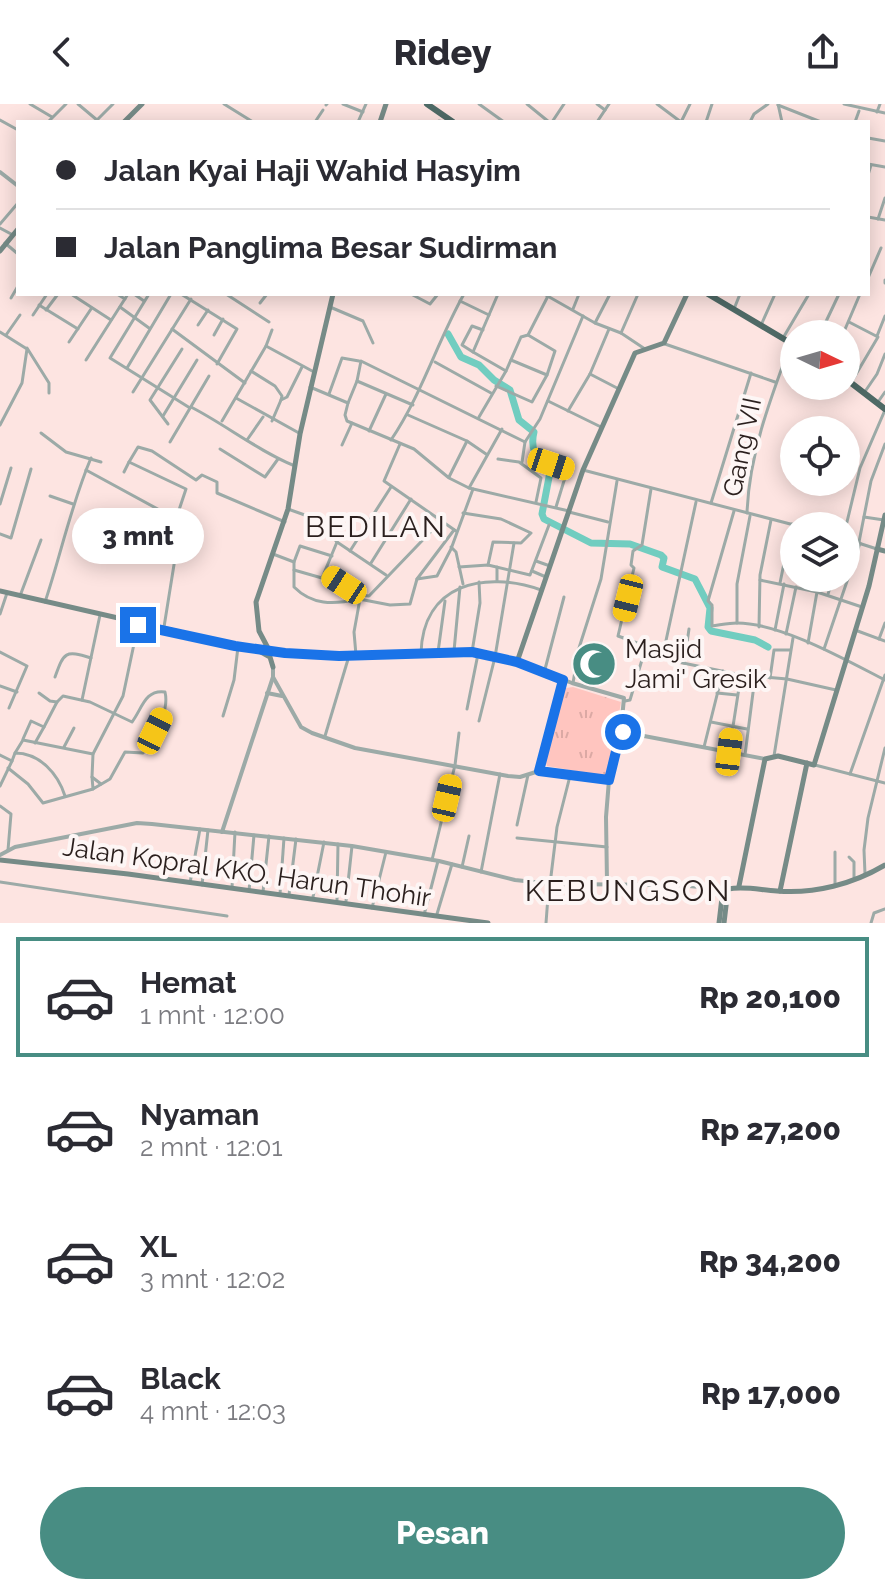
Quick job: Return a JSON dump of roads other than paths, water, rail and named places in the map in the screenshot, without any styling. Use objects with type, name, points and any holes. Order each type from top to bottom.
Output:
[{"type":"highway","points":[[427,104],[441,120]]},
{"type":"highway","points":[[711,296],[780,336]]},
{"type":"highway","points":[[860,390],[885,410]]},
{"type":"main road","points":[[126,120],[142,104]]},
{"type":"main road","points":[[0,251],[16,231]]},
{"type":"main road","points":[[269,651],[259,631],[256,602],[285,522],[300,434],[333,296]]},
{"type":"main road","points":[[3,592],[238,647],[285,653],[352,655],[475,653],[517,662],[583,470],[617,388],[634,354],[664,343],[686,296]]},
{"type":"main road","points":[[780,892],[810,764],[862,607],[884,517]]},
{"type":"main road","points":[[877,549],[885,551]]},
{"type":"main road","points":[[249,648],[259,631]]},
{"type":"main road","points":[[259,631],[270,644],[285,653]]},
{"type":"main road","points":[[249,648],[267,654],[273,667],[285,653]]},
{"type":"main road","points":[[739,886],[765,759],[774,757],[810,764]]},
{"type":"main road","name":"Jalan Kopral KKO. Harun Thohir","points":[[0,858],[488,923]]},
{"type":"main road","points":[[722,923],[725,889],[739,886],[780,892],[835,886],[865,877],[885,865]]},
{"type":"street","points":[[30,104],[52,117]]},
{"type":"street","points":[[50,120],[66,104]]},
{"type":"street","points":[[78,104],[95,120]]},
{"type":"street","points":[[97,120],[113,104]]},
{"type":"street","points":[[224,104],[250,120]]},
{"type":"street","points":[[343,104],[363,112]]},
{"type":"street","points":[[359,120],[366,104]]},
{"type":"street","points":[[479,104],[501,120]]},
{"type":"street","points":[[527,104],[547,120]]},
{"type":"street","points":[[552,120],[564,104]]},
{"type":"street","points":[[597,104],[605,110]]},
{"type":"street","points":[[598,120],[609,104]]},
{"type":"street","points":[[657,104],[678,120]]},
{"type":"street","points":[[751,120],[768,104]]},
{"type":"street","points":[[778,104],[816,120]]},
{"type":"street","points":[[790,110],[793,104]]},
{"type":"street","points":[[844,104],[885,113]]},
{"type":"street","points":[[877,112],[880,104]]},
{"type":"street","points":[[856,120],[860,109]]},
{"type":"street","points":[[316,120],[323,110]]},
{"type":"street","points":[[870,164],[885,167]]},
{"type":"street","points":[[0,172],[16,184]]},
{"type":"street","points":[[878,219],[885,198]]},
{"type":"street","points":[[13,235],[0,226],[16,206]]},
{"type":"street","points":[[870,217],[885,220]]},
{"type":"street","points":[[5,243],[16,252]]},
{"type":"street","points":[[870,273],[881,248]]},
{"type":"street","points":[[11,298],[16,289]]},
{"type":"street","points":[[33,315],[46,296]]},
{"type":"street","points":[[46,310],[56,296]]},
{"type":"street","points":[[74,296],[111,320]]},
{"type":"street","points":[[120,296],[125,299]]},
{"type":"street","points":[[86,360],[127,296]]},
{"type":"street","points":[[137,296],[145,301]]},
{"type":"street","points":[[148,296],[110,357],[190,408],[295,466]]},
{"type":"street","points":[[127,368],[170,296]]},
{"type":"street","points":[[185,296],[237,330],[217,364]]},
{"type":"street","points":[[229,296],[269,322]]},
{"type":"street","points":[[260,303],[265,296]]},
{"type":"street","points":[[415,296],[430,304],[436,296]]},
{"type":"street","points":[[391,440],[421,389],[446,325],[463,296]]},
{"type":"street","points":[[473,352],[497,296]]},
{"type":"street","points":[[528,335],[546,296]]},
{"type":"street","points":[[548,296],[595,323],[621,333],[645,349]]},
{"type":"street","points":[[572,309],[578,296]]},
{"type":"street","points":[[595,323],[609,296]]},
{"type":"street","points":[[621,333],[637,296]]},
{"type":"street","points":[[734,309],[739,296]]},
{"type":"street","points":[[761,325],[774,296]]},
{"type":"street","points":[[794,320],[808,296]]},
{"type":"street","points":[[827,320],[838,296]]},
{"type":"street","points":[[850,320],[858,296]]},
{"type":"street","points":[[133,392],[191,299]]},
{"type":"street","points":[[460,301],[489,315]]},
{"type":"street","points":[[39,305],[78,329]]},
{"type":"street","points":[[69,342],[92,307]]},
{"type":"street","points":[[120,307],[151,328]]},
{"type":"street","points":[[330,307],[363,321],[373,343]]},
{"type":"street","points":[[198,325],[208,310]]},
{"type":"street","points":[[6,335],[20,315]]},
{"type":"street","points":[[522,463],[525,442],[534,431],[548,401],[583,316]]},
{"type":"street","points":[[860,365],[876,343],[885,316]]},
{"type":"street","points":[[214,335],[223,319]]},
{"type":"street","points":[[483,330],[472,326],[462,345],[506,371]]},
{"type":"street","points":[[860,328],[877,336]]},
{"type":"street","points":[[172,329],[245,383]]},
{"type":"street","points":[[568,411],[590,374],[609,329]]},
{"type":"street","points":[[222,423],[272,330]]},
{"type":"street","points":[[0,332],[27,348],[49,383],[49,393]]},
{"type":"street","points":[[479,417],[491,393],[506,371],[521,337],[528,335],[555,350],[547,375],[532,403],[496,386]]},
{"type":"street","points":[[664,343],[775,382]]},
{"type":"street","points":[[266,346],[314,372]]},
{"type":"street","points":[[0,425],[2,415],[22,383],[27,348]]},
{"type":"street","points":[[168,424],[150,400],[182,349]]},
{"type":"street","points":[[864,393],[877,374],[885,354]]},
{"type":"street","points":[[329,394],[342,358],[361,361],[525,442]]},
{"type":"street","points":[[163,416],[197,360]]},
{"type":"street","points":[[511,360],[547,375]]},
{"type":"street","points":[[361,361],[345,418],[352,423],[414,449],[449,478],[471,488],[610,523]]},
{"type":"street","points":[[433,361],[491,393]]},
{"type":"street","points":[[281,400],[287,397],[302,367]]},
{"type":"street","points":[[251,371],[275,386],[282,396],[272,421]]},
{"type":"street","name":"Gang VII","points":[[737,623],[737,584],[749,514],[751,475],[780,371]]},
{"type":"street","points":[[710,504],[751,373]]},
{"type":"street","points":[[590,374],[617,388]]},
{"type":"street","points":[[170,442],[209,376]]},
{"type":"street","points":[[357,381],[413,405]]},
{"type":"street","points":[[310,387],[348,403]]},
{"type":"street","points":[[877,403],[885,392]]},
{"type":"street","points":[[369,431],[386,394]]},
{"type":"street","points":[[236,398],[263,416],[300,434]]},
{"type":"street","points":[[548,401],[601,427]]},
{"type":"street","points":[[849,512],[860,468],[885,410]]},
{"type":"street","points":[[408,415],[467,441],[486,454]]},
{"type":"street","points":[[247,440],[263,416]]},
{"type":"street","points":[[342,445],[352,423]]},
{"type":"street","points":[[417,579],[436,577],[451,547],[486,454],[502,429]]},
{"type":"street","points":[[41,433],[66,452],[101,462]]},
{"type":"street","points":[[449,478],[467,441]]},
{"type":"street","points":[[400,444],[384,479],[455,530]]},
{"type":"street","points":[[860,537],[871,481],[885,444]]},
{"type":"street","points":[[124,472],[140,447],[152,451],[197,481],[202,475],[218,483],[217,493],[285,522]]},
{"type":"street","points":[[220,449],[265,477],[278,459]]},
{"type":"street","points":[[45,602],[73,504],[91,458]]},
{"type":"street","points":[[498,459],[522,463],[541,478],[536,502]]},
{"type":"street","points":[[129,462],[184,488]]},
{"type":"street","points":[[551,464],[567,471],[556,507]]},
{"type":"street","points":[[0,504],[11,468]]},
{"type":"street","points":[[0,534],[11,538],[31,469]]},
{"type":"street","points":[[86,470],[176,519]]},
{"type":"street","points":[[583,470],[780,522]]},
{"type":"street","points":[[174,536],[184,488],[191,477]]},
{"type":"street","points":[[573,683],[579,648],[601,579],[617,481]]},
{"type":"street","points":[[350,551],[392,486]]},
{"type":"street","points":[[625,701],[630,700],[644,653],[640,644],[618,635],[633,579],[633,551],[640,547],[651,489]]},
{"type":"street","points":[[50,496],[73,504]]},
{"type":"street","points":[[371,563],[411,499]]},
{"type":"street","points":[[662,659],[697,501]]},
{"type":"street","points":[[288,509],[316,519],[337,542],[387,575]]},
{"type":"street","points":[[734,511],[717,578],[708,596],[712,605],[712,626],[737,623],[775,630],[885,678],[850,774]]},
{"type":"street","points":[[463,513],[501,519],[531,533],[526,540],[514,543],[493,542],[488,565]]},
{"type":"street","points":[[864,517],[884,517]]},
{"type":"street","points":[[759,627],[759,579],[771,520]]},
{"type":"street","points":[[332,556],[300,546],[294,562],[294,587],[307,600],[342,603],[369,596],[441,521]]},
{"type":"street","points":[[522,585],[532,571],[549,525]]},
{"type":"street","points":[[325,572],[359,598],[407,606],[412,600],[417,579],[455,530]]},
{"type":"street","points":[[20,596],[41,540]]},
{"type":"street","points":[[293,570],[320,579],[337,542]]},
{"type":"street","points":[[860,542],[877,549]]},
{"type":"street","points":[[479,721],[495,657],[514,543]]},
{"type":"street","points":[[163,630],[177,546]]},
{"type":"street","points":[[451,547],[456,552],[462,586],[454,652]]},
{"type":"street","points":[[273,554],[294,562]]},
{"type":"street","points":[[536,561],[550,566]]},
{"type":"street","points":[[459,567],[488,565],[526,576]]},
{"type":"street","points":[[497,567],[497,581]]},
{"type":"street","points":[[532,571],[546,577]]},
{"type":"street","points":[[759,579],[780,583]]},
{"type":"street","points":[[421,653],[427,619],[445,598],[462,586],[506,581],[542,591]]},
{"type":"street","points":[[467,709],[480,603],[479,582]]},
{"type":"street","points":[[0,614],[3,592]]},
{"type":"street","points":[[775,630],[781,592]]},
{"type":"street","points":[[786,634],[796,592]]},
{"type":"street","points":[[808,643],[817,592],[862,607]]},
{"type":"street","points":[[823,650],[841,592]]},
{"type":"street","points":[[544,673],[564,597]]},
{"type":"street","points":[[325,738],[352,655],[359,598]]},
{"type":"street","points":[[438,652],[445,598]]},
{"type":"street","points":[[82,700],[100,615]]},
{"type":"street","points":[[879,639],[885,623]]},
{"type":"street","points":[[93,789],[93,754],[125,693],[138,625]]},
{"type":"street","points":[[684,663],[689,629]]},
{"type":"street","points":[[855,630],[885,641]]},
{"type":"street","points":[[774,757],[793,638]]},
{"type":"street","points":[[223,716],[234,680],[238,647]]},
{"type":"street","points":[[770,678],[774,650],[790,650]]},
{"type":"street","points":[[222,832],[273,677],[269,651]]},
{"type":"street","points":[[0,652],[27,664],[9,708]]},
{"type":"street","points":[[55,677],[67,653],[91,658]]},
{"type":"street","points":[[644,653],[741,675],[785,679],[836,690]]},
{"type":"street","points":[[517,662],[563,680],[622,697],[625,701]]},
{"type":"street","points":[[704,747],[723,671]]},
{"type":"street","points":[[729,752],[741,675]]},
{"type":"street","points":[[273,677],[303,729],[367,751],[520,777],[539,771],[609,780]]},
{"type":"street","points":[[745,755],[755,677]]},
{"type":"street","points":[[539,771],[563,680]]},
{"type":"street","points":[[0,686],[17,692]]},
{"type":"street","points":[[8,768],[28,784],[43,803],[93,789],[112,776],[125,752],[143,753],[164,713],[166,694],[162,691],[150,694],[133,722],[65,695],[57,702],[35,743]]},
{"type":"street","points":[[39,693],[57,702]]},
{"type":"street","points":[[267,693],[282,696]]},
{"type":"street","points":[[717,693],[737,695]]},
{"type":"street","points":[[607,883],[609,780],[625,701]]},
{"type":"street","points":[[0,786],[31,721],[44,727]]},
{"type":"street","points":[[710,722],[747,729]]},
{"type":"street","points":[[64,747],[74,728]]},
{"type":"street","points":[[621,732],[765,759]]},
{"type":"street","points":[[424,915],[459,733]]},
{"type":"street","points":[[23,740],[93,754]]},
{"type":"street","points":[[865,877],[864,850],[875,780],[885,748]]},
{"type":"street","points":[[15,753],[35,756],[56,776],[65,796]]},
{"type":"street","points":[[0,755],[12,761]]},
{"type":"street","points":[[810,764],[885,783]]},
{"type":"street","points":[[481,872],[500,774]]},
{"type":"street","points":[[517,825],[528,775]]},
{"type":"street","points":[[551,876],[570,776]]},
{"type":"street","points":[[92,777],[101,784]]},
{"type":"street","points":[[0,806],[11,814],[8,850]]},
{"type":"street","points":[[0,858],[8,850],[137,823],[352,846],[435,860],[511,880],[725,889]]},
{"type":"street","points":[[190,883],[200,829]]},
{"type":"street","points":[[202,885],[208,830]]},
{"type":"street","points":[[232,889],[235,832]]},
{"type":"street","points":[[249,892],[254,835]]},
{"type":"street","points":[[263,893],[269,836]]},
{"type":"street","points":[[462,867],[469,836]]},
{"type":"street","points":[[280,896],[284,838]]},
{"type":"street","points":[[517,838],[607,847]]},
{"type":"street","points":[[289,896],[296,839]]},
{"type":"street","points":[[313,900],[324,842]]},
{"type":"street","points":[[337,903],[338,844]]},
{"type":"street","points":[[346,904],[352,846]]},
{"type":"street","points":[[372,908],[386,852]]},
{"type":"street","points":[[835,852],[835,886]]},
{"type":"street","points":[[849,857],[854,862],[855,881]]},
{"type":"street","points":[[437,917],[452,864]]},
{"type":"street","points":[[0,882],[227,916]]},
{"type":"street","points":[[546,923],[549,883]]},
{"type":"street","points":[[871,923],[874,913],[885,909]]},
{"type":"waterway","points":[[448,334],[461,357],[479,365],[510,390],[519,420],[534,432],[534,450],[550,472],[542,514],[544,519],[591,543],[630,544],[661,555],[664,558],[662,567],[695,579],[710,608],[708,627],[711,631],[755,640],[768,647]]},
{"type":"place","name":"Masjid Jami' Gresik","points":[[594,664]]},
{"type":"district","name":"BEDILAN","points":[[376,526]]},
{"type":"district","name":"KEBUNGSON","points":[[628,890]]}]
